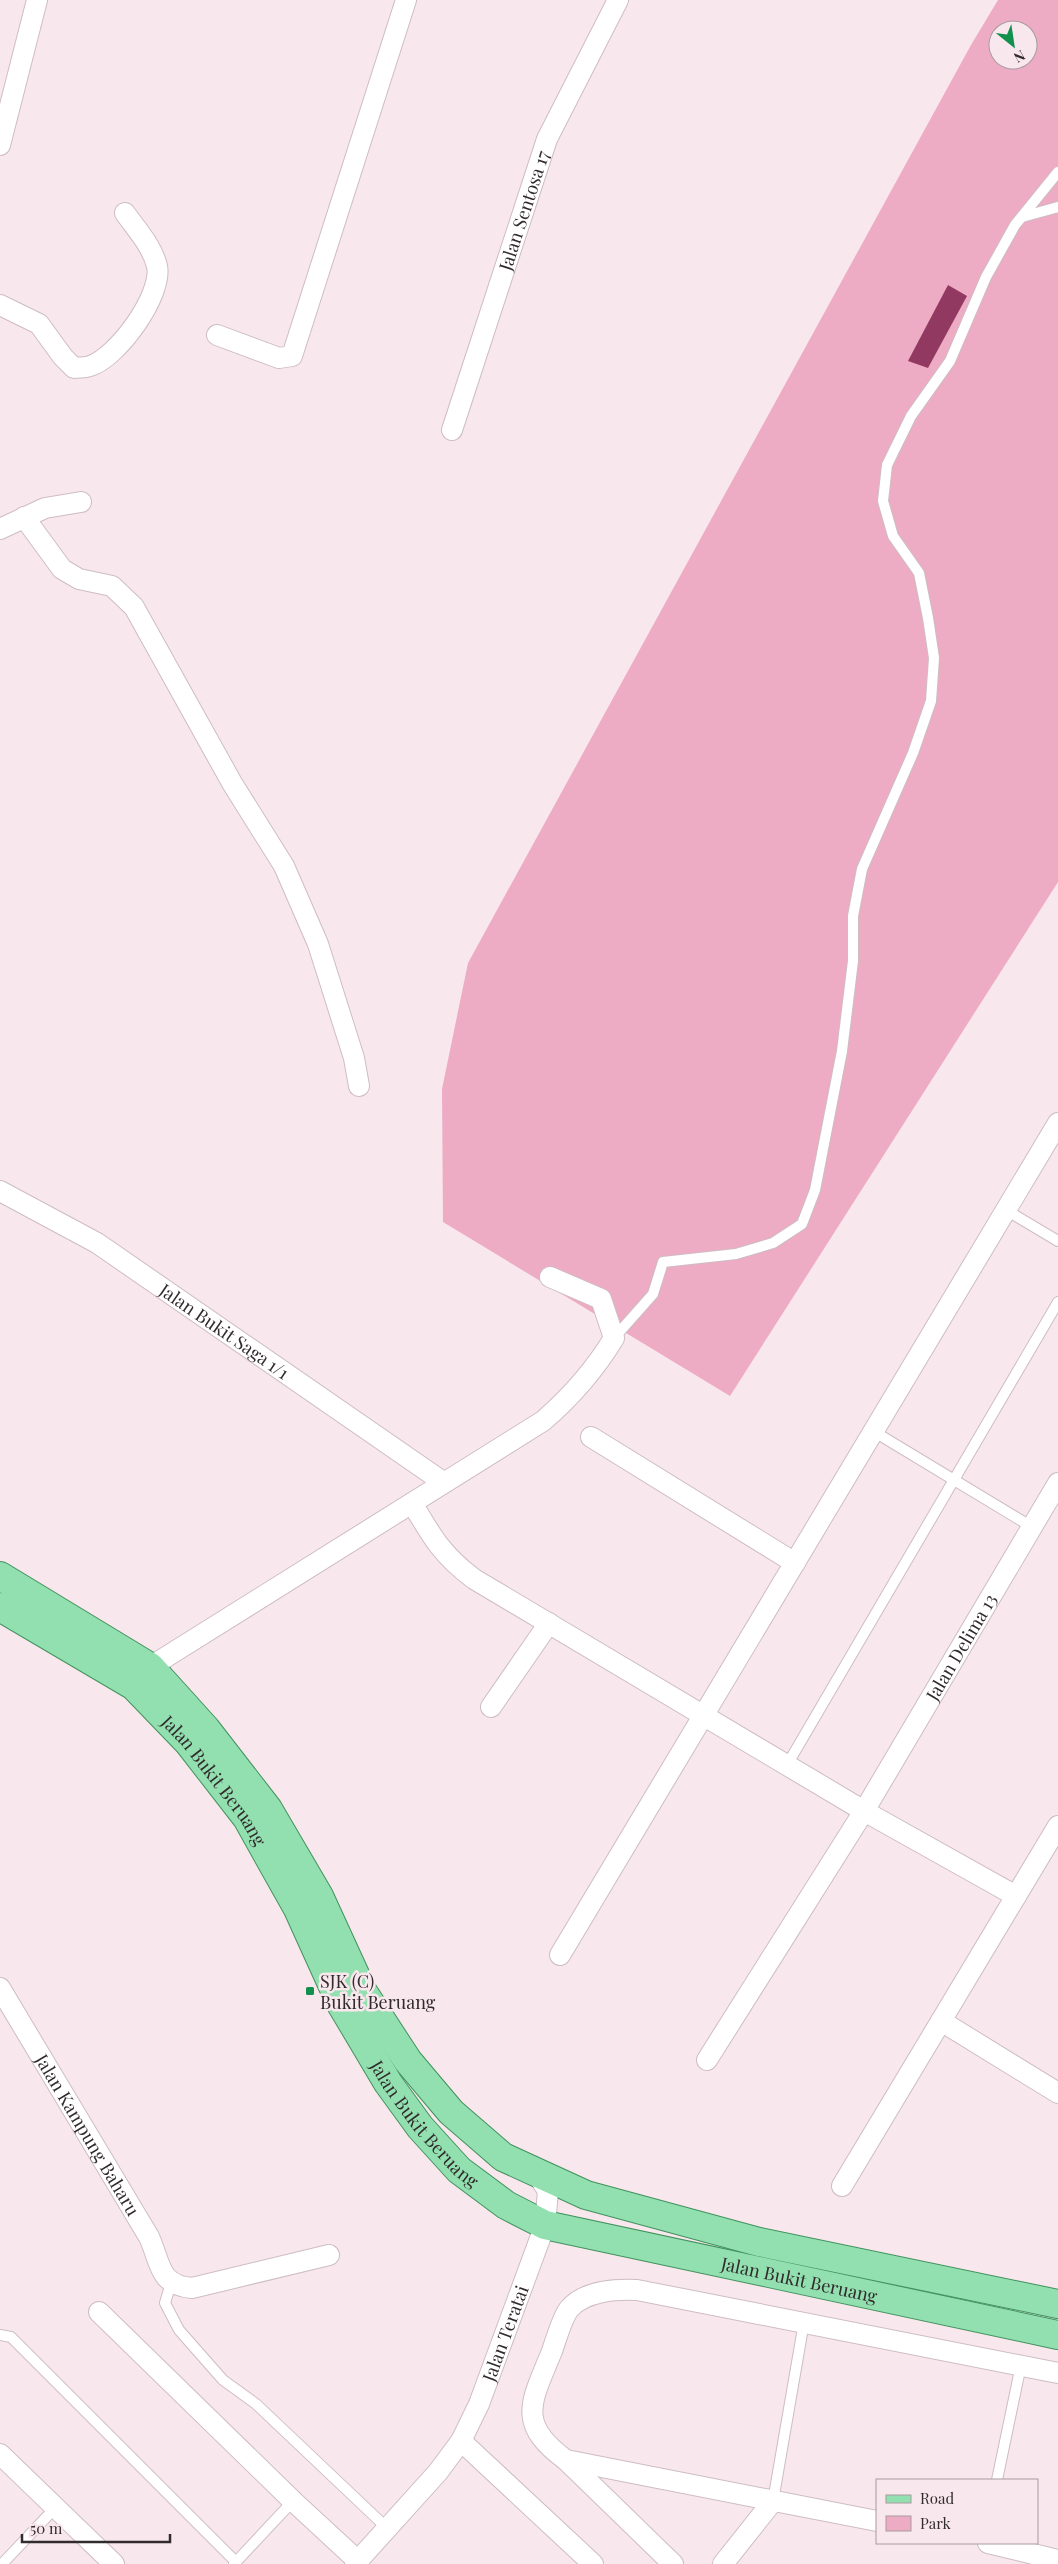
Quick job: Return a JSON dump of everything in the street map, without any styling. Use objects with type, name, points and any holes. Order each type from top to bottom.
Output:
[{"type":"main road","name":"Jalan Bukit Beruang","points":[[0,1576],[150,1667],[206,1730],[268,1809],[319,1896],[363,1992],[408,2061],[451,2112],[502,2157],[586,2195],[759,2242],[1058,2304]]},
{"type":"main road","name":"Jalan Bukit Beruang","points":[[0,1607],[134,1686],[188,1742],[247,1818],[298,1909],[341,2004],[388,2084],[420,2127],[459,2170],[506,2205],[545,2225],[1058,2335]]},
{"type":"street","points":[[0,145],[37,0]]},
{"type":"street","points":[[218,335],[279,358],[292,356],[406,0]]},
{"type":"street","name":"Jalan Sentosa 17","points":[[452,430],[547,139],[618,0]]},
{"type":"street","points":[[0,304],[39,324],[63,357],[74,368],[90,366],[104,358],[126,338],[154,292],[157,268],[152,251],[126,213]]},
{"type":"street","points":[[0,529],[46,508],[82,502]]},
{"type":"street","points":[[24,517],[62,569],[78,579],[112,586],[134,606],[232,783],[284,866],[318,944],[354,1058],[359,1086]]},
{"type":"street","points":[[560,1955],[1058,1123]]},
{"type":"street","name":"Jalan Bukit Saga 1/1","points":[[0,1191],[97,1243],[443,1482]]},
{"type":"street","points":[[150,1667],[543,1421],[572,1396],[597,1366],[614,1338],[601,1299],[550,1277]]},
{"type":"street","points":[[591,1437],[795,1563]]},
{"type":"street","name":"Jalan Delima 13","points":[[707,2060],[864,1811],[1058,1483]]},
{"type":"street","points":[[412,1503],[436,1543],[451,1561],[474,1578],[864,1811],[1016,1896]]},
{"type":"street","points":[[491,1707],[548,1623]]},
{"type":"street","points":[[842,2186],[1058,1826]]},
{"type":"street","name":"Jalan Kampung Baharu","points":[[0,1988],[149,2237],[162,2274],[171,2283]]},
{"type":"street","points":[[941,2021],[1058,2093]]},
{"type":"street","points":[[537,2174],[548,2191],[545,2225]]},
{"type":"street","points":[[545,2225],[562,2202],[586,2195]]},
{"type":"street","name":"Jalan Teratai","points":[[357,2562],[438,2472],[460,2441],[479,2404],[545,2225]]},
{"type":"street","points":[[171,2283],[192,2288],[329,2255]]},
{"type":"street","points":[[673,2564],[566,2460],[546,2445],[534,2426],[532,2400],[570,2309],[589,2296],[613,2289],[637,2290],[1058,2373]]},
{"type":"street","points":[[99,2312],[357,2562]]},
{"type":"street","points":[[460,2441],[593,2564]]},
{"type":"street","points":[[0,2454],[114,2564]]},
{"type":"street","points":[[566,2460],[876,2521]]},
{"type":"street","points":[[723,2564],[773,2501]]},
{"type":"street","points":[[992,2544],[1058,2560]]},
{"type":"lane","points":[[614,1338],[652,1294],[663,1262],[736,1254],[773,1243],[802,1224],[815,1190],[842,1051],[853,961],[853,916],[862,869],[914,753],[931,701],[934,658],[928,618],[919,573],[893,536],[882,501],[887,465],[911,416],[950,361],[986,277],[1022,217],[1058,172]]},
{"type":"lane","points":[[1022,217],[1058,207]]},
{"type":"lane","points":[[1006,1210],[1058,1241]]},
{"type":"lane","points":[[787,1765],[1058,1302]]},
{"type":"lane","points":[[873,1432],[1032,1527]]},
{"type":"lane","points":[[171,2283],[165,2303],[180,2330],[223,2380],[256,2404],[388,2529]]},
{"type":"lane","points":[[773,2501],[804,2322]]},
{"type":"lane","points":[[0,2335],[11,2337],[235,2563],[293,2501]]},
{"type":"lane","points":[[997,2479],[1021,2365]]},
{"type":"lane","points":[[2,2564],[56,2507]]},
{"type":"green space","points":[[998,0],[1058,0],[1058,882],[730,1396],[443,1222],[442,1089],[468,963],[971,45]]},
{"type":"building","points":[[948,285],[967,296],[928,368],[908,361]]},
{"type":"place","name":"SJK (C) Bukit Beruang","points":[[310,1991]]}]
